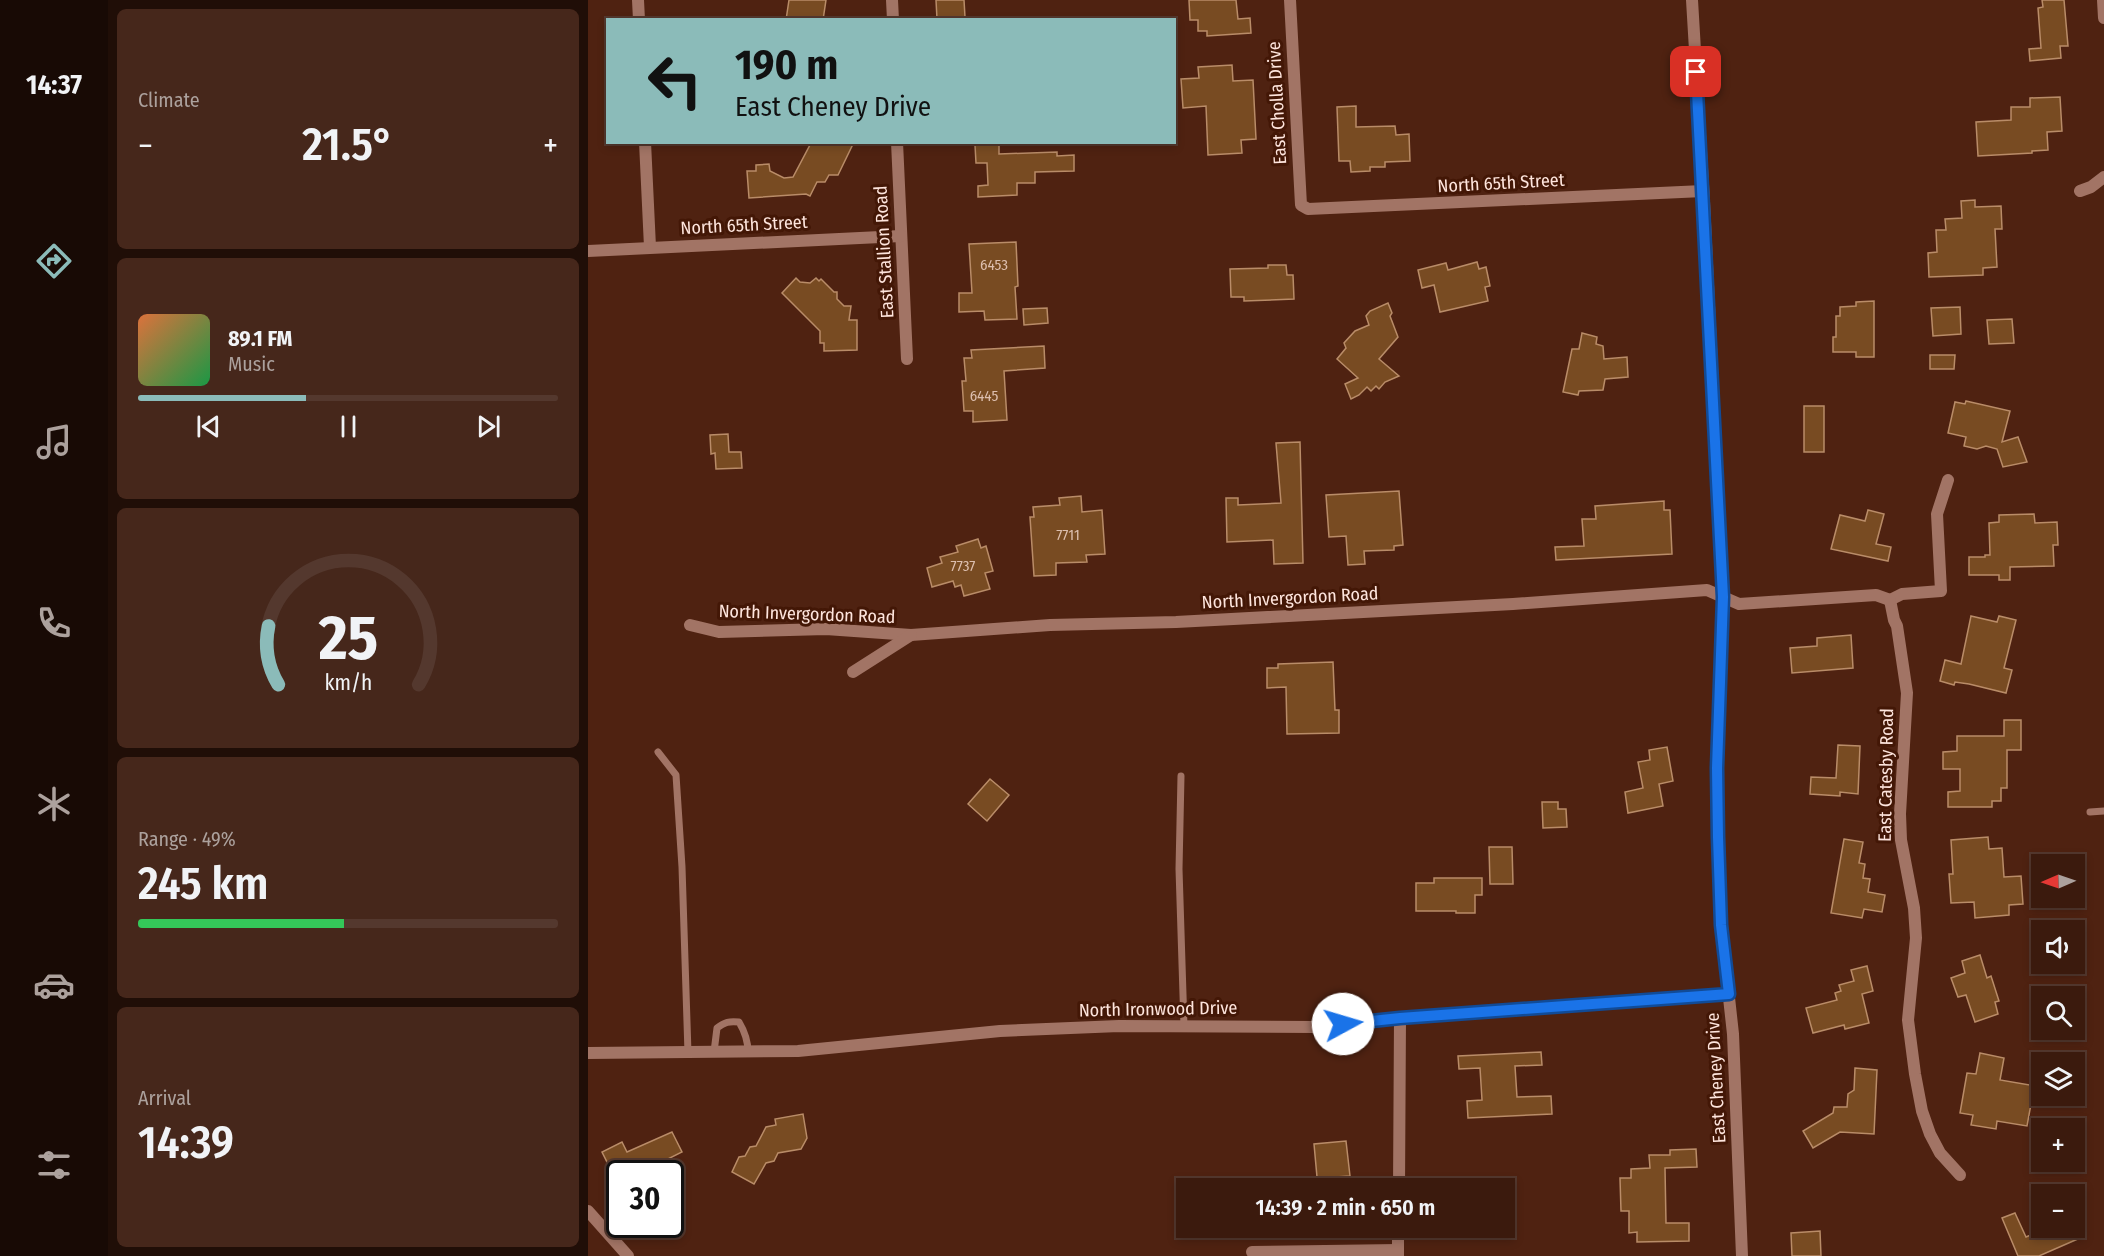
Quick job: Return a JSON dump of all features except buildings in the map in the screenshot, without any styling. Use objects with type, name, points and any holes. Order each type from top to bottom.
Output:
[{"type":"street","points":[[638,0],[639,18]]},
{"type":"street","points":[[892,0],[893,18]]},
{"type":"street","name":"East Cholla Drive","points":[[1290,0],[1301,205]]},
{"type":"street","name":"East Cheney Drive","points":[[1692,0],[1723,597],[1717,768],[1721,925],[1733,1034],[1742,1256]]},
{"type":"street","points":[[2103,0],[2104,18]]},
{"type":"street","points":[[645,144],[650,247]]},
{"type":"street","name":"East Stallion Road","points":[[897,144],[907,359]]},
{"type":"street","points":[[2080,191],[2091,187],[2104,177]]},
{"type":"street","name":"North 65th Street","points":[[1301,205],[1308,209],[1703,191]]},
{"type":"street","name":"North 65th Street","points":[[588,251],[901,236]]},
{"type":"street","points":[[1890,600],[1902,594],[1941,591],[1937,514],[1948,480]]},
{"type":"street","name":"North Invergordon Road","points":[[690,625],[719,632],[826,629],[911,635],[1050,625],[1176,622],[1504,604],[1707,590],[1739,604],[1876,595],[1890,600]]},
{"type":"street","name":"East Catesby Road","points":[[1890,600],[1897,626],[1906,693],[1900,814],[1901,840],[1914,908],[1916,938],[1908,1020],[1922,1112],[1940,1153],[1960,1175]]},
{"type":"street","points":[[853,672],[911,635]]},
{"type":"street","name":"North Ironwood Drive","points":[[588,1053],[798,1051],[1000,1031],[1119,1026],[1315,1027],[1400,1018],[1729,994]]},
{"type":"street","points":[[1399,1178],[1400,1018]]},
{"type":"street","points":[[588,1210],[628,1256]]},
{"type":"street","points":[[1251,1254],[1398,1253]]},
{"type":"lane","points":[[658,752],[676,775],[688,1053]]},
{"type":"lane","points":[[1181,776],[1179,869],[1184,1026]]},
{"type":"lane","points":[[2090,812],[2104,811]]},
{"type":"lane","points":[[714,1053],[717,1028],[724,1022],[730,1021],[739,1022],[746,1032],[748,1052]]},
{"type":"route","points":[[1343,1024],[1729,994],[1721,925],[1718,837],[1717,768],[1723,597],[1696,72]]}]
